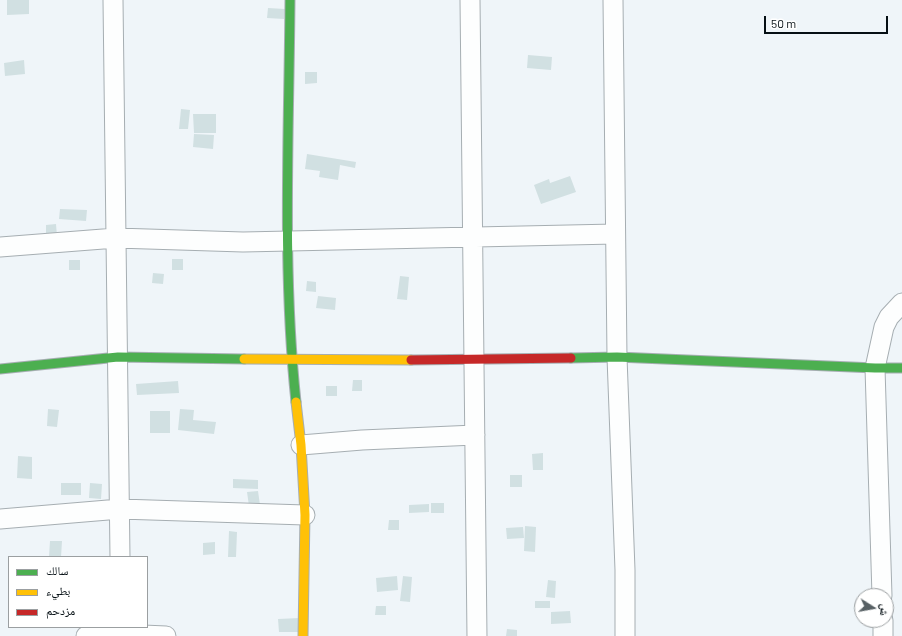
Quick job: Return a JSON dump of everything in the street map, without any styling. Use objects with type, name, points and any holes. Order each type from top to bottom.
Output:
[{"type":"street","points":[[113,0],[120,556]]},
{"type":"street","points":[[290,0],[288,240],[292,360],[301,445],[305,515],[304,636]]},
{"type":"street","points":[[470,0],[477,636]]},
{"type":"street","points":[[613,0],[617,357],[625,570],[625,636]]},
{"type":"street","points":[[0,247],[116,238],[243,242],[615,234]]},
{"type":"street","points":[[882,588],[875,368],[884,327],[889,317],[902,303]]},
{"type":"street","points":[[0,369],[118,357],[292,360],[474,360],[617,357],[902,368]]},
{"type":"street","points":[[301,445],[362,440],[475,435]]},
{"type":"street","points":[[0,519],[120,509],[305,515]]},
{"type":"street","points":[[86,636],[120,632],[166,636]]},
{"type":"building","points":[[7,0],[29,0],[29,14],[7,15]]},
{"type":"building","points":[[268,8],[285,9],[284,19],[267,18]]},
{"type":"building","points":[[528,55],[552,57],[551,70],[527,68]]},
{"type":"building","points":[[24,60],[25,74],[5,76],[4,63]]},
{"type":"building","points":[[305,72],[317,72],[317,83],[305,84]]},
{"type":"building","points":[[181,109],[190,110],[188,129],[179,129]]},
{"type":"building","points":[[193,114],[216,114],[216,133],[194,133]]},
{"type":"building","points":[[194,134],[214,135],[213,149],[193,147]]},
{"type":"building","points":[[307,154],[356,162],[355,168],[340,165],[338,180],[319,177],[320,171],[305,169]]},
{"type":"building","points":[[570,176],[576,192],[541,204],[534,185],[549,179],[550,183]]},
{"type":"building","points":[[60,209],[87,210],[86,221],[59,219]]},
{"type":"building","points":[[56,224],[57,236],[46,237],[46,225]]},
{"type":"building","points":[[172,259],[183,259],[183,270],[172,270]]},
{"type":"building","points":[[69,260],[80,260],[80,270],[69,270]]},
{"type":"building","points":[[153,273],[164,274],[163,284],[152,283]]},
{"type":"building","points":[[400,276],[409,277],[407,300],[397,299]]},
{"type":"building","points":[[307,281],[316,282],[316,292],[306,291]]},
{"type":"building","points":[[318,296],[336,298],[335,310],[316,308]]},
{"type":"building","points":[[353,380],[362,380],[362,391],[352,391]]},
{"type":"building","points":[[178,381],[179,393],[137,395],[136,384]]},
{"type":"building","points":[[326,386],[337,386],[337,396],[326,396]]},
{"type":"building","points":[[48,409],[59,410],[57,427],[47,426]]},
{"type":"building","points":[[180,409],[194,410],[193,420],[216,422],[214,434],[178,430]]},
{"type":"building","points":[[150,411],[170,411],[170,433],[150,433]]},
{"type":"building","points":[[543,453],[543,470],[533,470],[532,454]]},
{"type":"building","points":[[18,456],[32,457],[32,479],[17,478]]},
{"type":"building","points":[[510,475],[522,475],[522,487],[510,487]]},
{"type":"building","points":[[233,479],[258,480],[258,489],[233,488]]},
{"type":"building","points":[[61,483],[81,483],[81,495],[61,495]]},
{"type":"building","points":[[90,483],[102,484],[101,499],[89,498]]},
{"type":"building","points":[[258,491],[260,505],[249,506],[247,492]]},
{"type":"building","points":[[431,503],[444,503],[444,513],[431,513]]},
{"type":"building","points":[[429,504],[429,512],[409,513],[409,505]]},
{"type":"building","points":[[389,520],[399,520],[399,530],[388,530]]},
{"type":"building","points":[[525,526],[536,527],[535,552],[524,551]]},
{"type":"building","points":[[523,527],[524,538],[507,539],[506,528]]},
{"type":"building","points":[[229,531],[237,532],[236,557],[228,557]]},
{"type":"building","points":[[50,541],[62,541],[61,556],[49,556]]},
{"type":"building","points":[[215,542],[215,554],[203,555],[203,543]]},
{"type":"building","points":[[397,576],[398,590],[377,592],[376,578]]},
{"type":"building","points":[[403,576],[412,577],[410,602],[400,601]]},
{"type":"building","points":[[548,580],[556,581],[555,598],[546,597]]},
{"type":"building","points":[[535,601],[550,601],[550,608],[535,608]]},
{"type":"building","points":[[376,606],[386,606],[386,615],[375,615]]},
{"type":"building","points":[[570,611],[571,623],[551,624],[551,612]]},
{"type":"building","points":[[300,618],[301,632],[279,632],[278,619]]},
{"type":"building","points":[[507,629],[517,630],[517,636],[506,636]]},
{"type":"traffic: fast","points":[[290,0],[287,201],[289,302],[296,402]]},
{"type":"traffic: fast","points":[[0,369],[118,357],[244,359]]},
{"type":"traffic: fast","points":[[571,358],[617,357],[902,368]]},
{"type":"traffic: slow","points":[[244,359],[411,360]]},
{"type":"traffic: slow","points":[[296,402],[301,445],[305,515],[303,636]]},
{"type":"traffic: jam","points":[[411,360],[571,358]]}]
